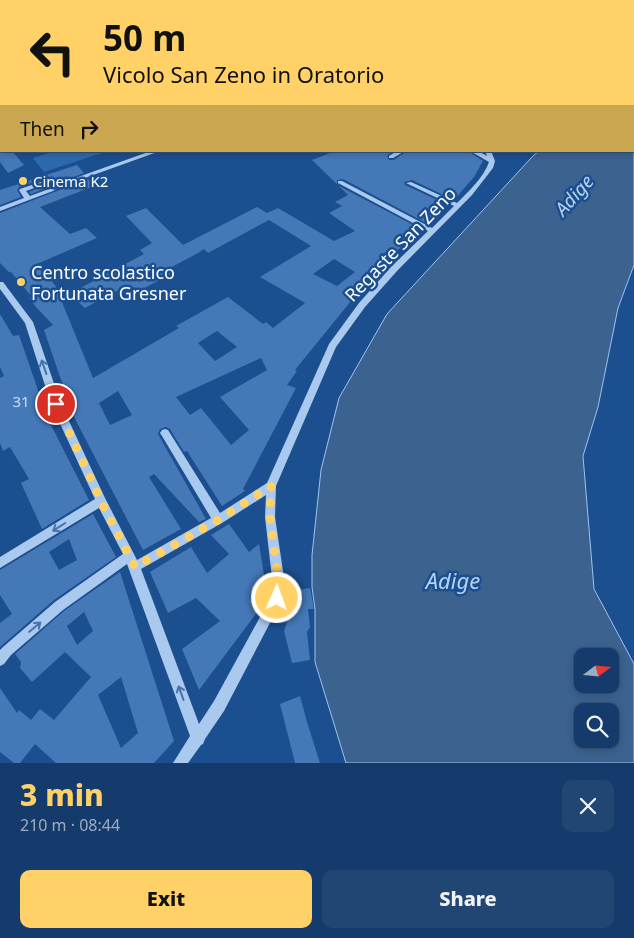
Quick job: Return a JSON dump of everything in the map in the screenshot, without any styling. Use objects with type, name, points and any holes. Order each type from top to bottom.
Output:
[{"type":"street","points":[[0,209],[154,152]]},
{"type":"street","points":[[391,157],[400,152]]},
{"type":"street","points":[[475,152],[492,161]]},
{"type":"street","points":[[488,152],[492,161]]},
{"type":"street","name":"Regaste San Zeno","points":[[271,486],[332,346],[362,305],[394,269],[458,206],[490,168],[492,161]]},
{"type":"street","points":[[340,182],[433,231]]},
{"type":"street","points":[[28,198],[22,190],[43,183]]},
{"type":"street","points":[[409,183],[458,206]]},
{"type":"street","points":[[0,284],[29,322],[56,404],[101,501],[135,567],[198,739]]},
{"type":"street","points":[[165,433],[218,520]]},
{"type":"street","points":[[135,567],[218,520],[271,486]]},
{"type":"street","points":[[180,763],[220,706],[277,598],[278,578],[270,517],[271,486]]},
{"type":"street","points":[[0,563],[101,501]]},
{"type":"street","points":[[0,660],[7,651],[59,606],[129,556]]},
{"type":"shaded area","points":[[52,152],[102,153],[44,172],[33,158]]},
{"type":"water","name":"Adige","points":[[538,152],[634,152],[634,265],[618,308],[598,407],[583,456],[594,589],[634,664],[634,763],[346,763],[315,662],[312,555],[321,470],[339,398],[387,314]]},
{"type":"building","points":[[0,152],[13,152],[24,165],[8,173],[0,162]]},
{"type":"building","points":[[332,152],[392,152],[387,156],[389,160],[394,160],[406,152],[470,152],[483,161],[474,177],[454,200],[412,180],[404,182],[405,185],[448,205],[428,224],[343,179],[337,180],[337,184],[312,160]]},
{"type":"building","points":[[77,165],[84,173],[31,194],[29,192],[47,185],[46,181],[40,180],[19,187],[17,190],[21,197],[0,205],[0,190]]},
{"type":"building","points":[[88,179],[94,186],[40,207],[70,234],[86,228],[97,238],[37,264],[55,285],[93,378],[179,328],[176,326],[228,297],[263,324],[266,322],[273,328],[305,303],[260,277],[311,246],[269,220],[208,253],[204,249],[170,268],[175,272],[135,293],[126,286],[85,308],[69,294],[144,254],[140,250],[152,243],[126,216],[146,208],[183,245],[257,207],[267,213],[278,208],[334,241],[355,231],[329,213],[342,206],[335,202],[348,195],[339,186],[421,229],[377,269],[295,370],[297,371],[287,385],[296,388],[243,489],[245,491],[222,506],[187,451],[184,452],[170,429],[166,427],[160,429],[158,434],[206,519],[199,522],[154,474],[149,477],[181,529],[143,550],[73,415],[44,330],[53,325],[36,307],[29,298],[32,297],[11,272],[0,263],[0,213]],"holes":[[[334,259],[355,272],[337,286],[313,274]],[[217,331],[237,347],[215,361],[198,343]],[[261,358],[267,370],[220,397],[249,430],[231,445],[201,408],[190,415],[176,397]],[[118,391],[132,415],[110,425],[99,403]]]},
{"type":"building","points":[[0,314],[13,336],[19,335],[48,419],[89,500],[42,529],[21,483],[29,479],[10,447],[3,451],[0,443],[0,378],[4,376],[0,367]]},
{"type":"building","points":[[93,514],[116,557],[54,600],[0,647],[0,623],[12,614],[0,595],[0,570]],"holes":[[[69,539],[77,560],[59,570],[49,552]]]},
{"type":"building","points":[[229,524],[249,552],[259,544],[266,587],[258,611],[199,690],[182,649],[220,621],[196,598],[168,613],[150,572],[191,547],[207,573],[229,554],[211,535]]},
{"type":"building","points":[[120,572],[174,741],[154,763],[56,763],[35,744],[20,763],[14,763],[0,752],[0,688],[17,713],[19,710],[31,720],[40,709],[54,720],[91,677],[65,652],[32,682],[20,668],[21,662],[15,654],[64,611]],"holes":[[[84,612],[93,631],[77,645],[67,626]],[[121,677],[138,733],[121,748],[98,695]]]},
{"type":"building","points":[[310,588],[314,609],[308,609],[310,627],[307,632],[310,660],[292,663],[284,631],[298,590]]},
{"type":"building","points":[[300,696],[320,763],[295,763],[280,704]]},
{"type":"place","name":"Cinema K2","points":[[23,181]]},
{"type":"place","name":"Centro scolastico Fortunata Gresner","points":[[21,282]]},
{"type":"route","points":[[56,404],[101,501],[135,567],[218,520],[271,486],[270,517],[278,578],[277,598]]}]
